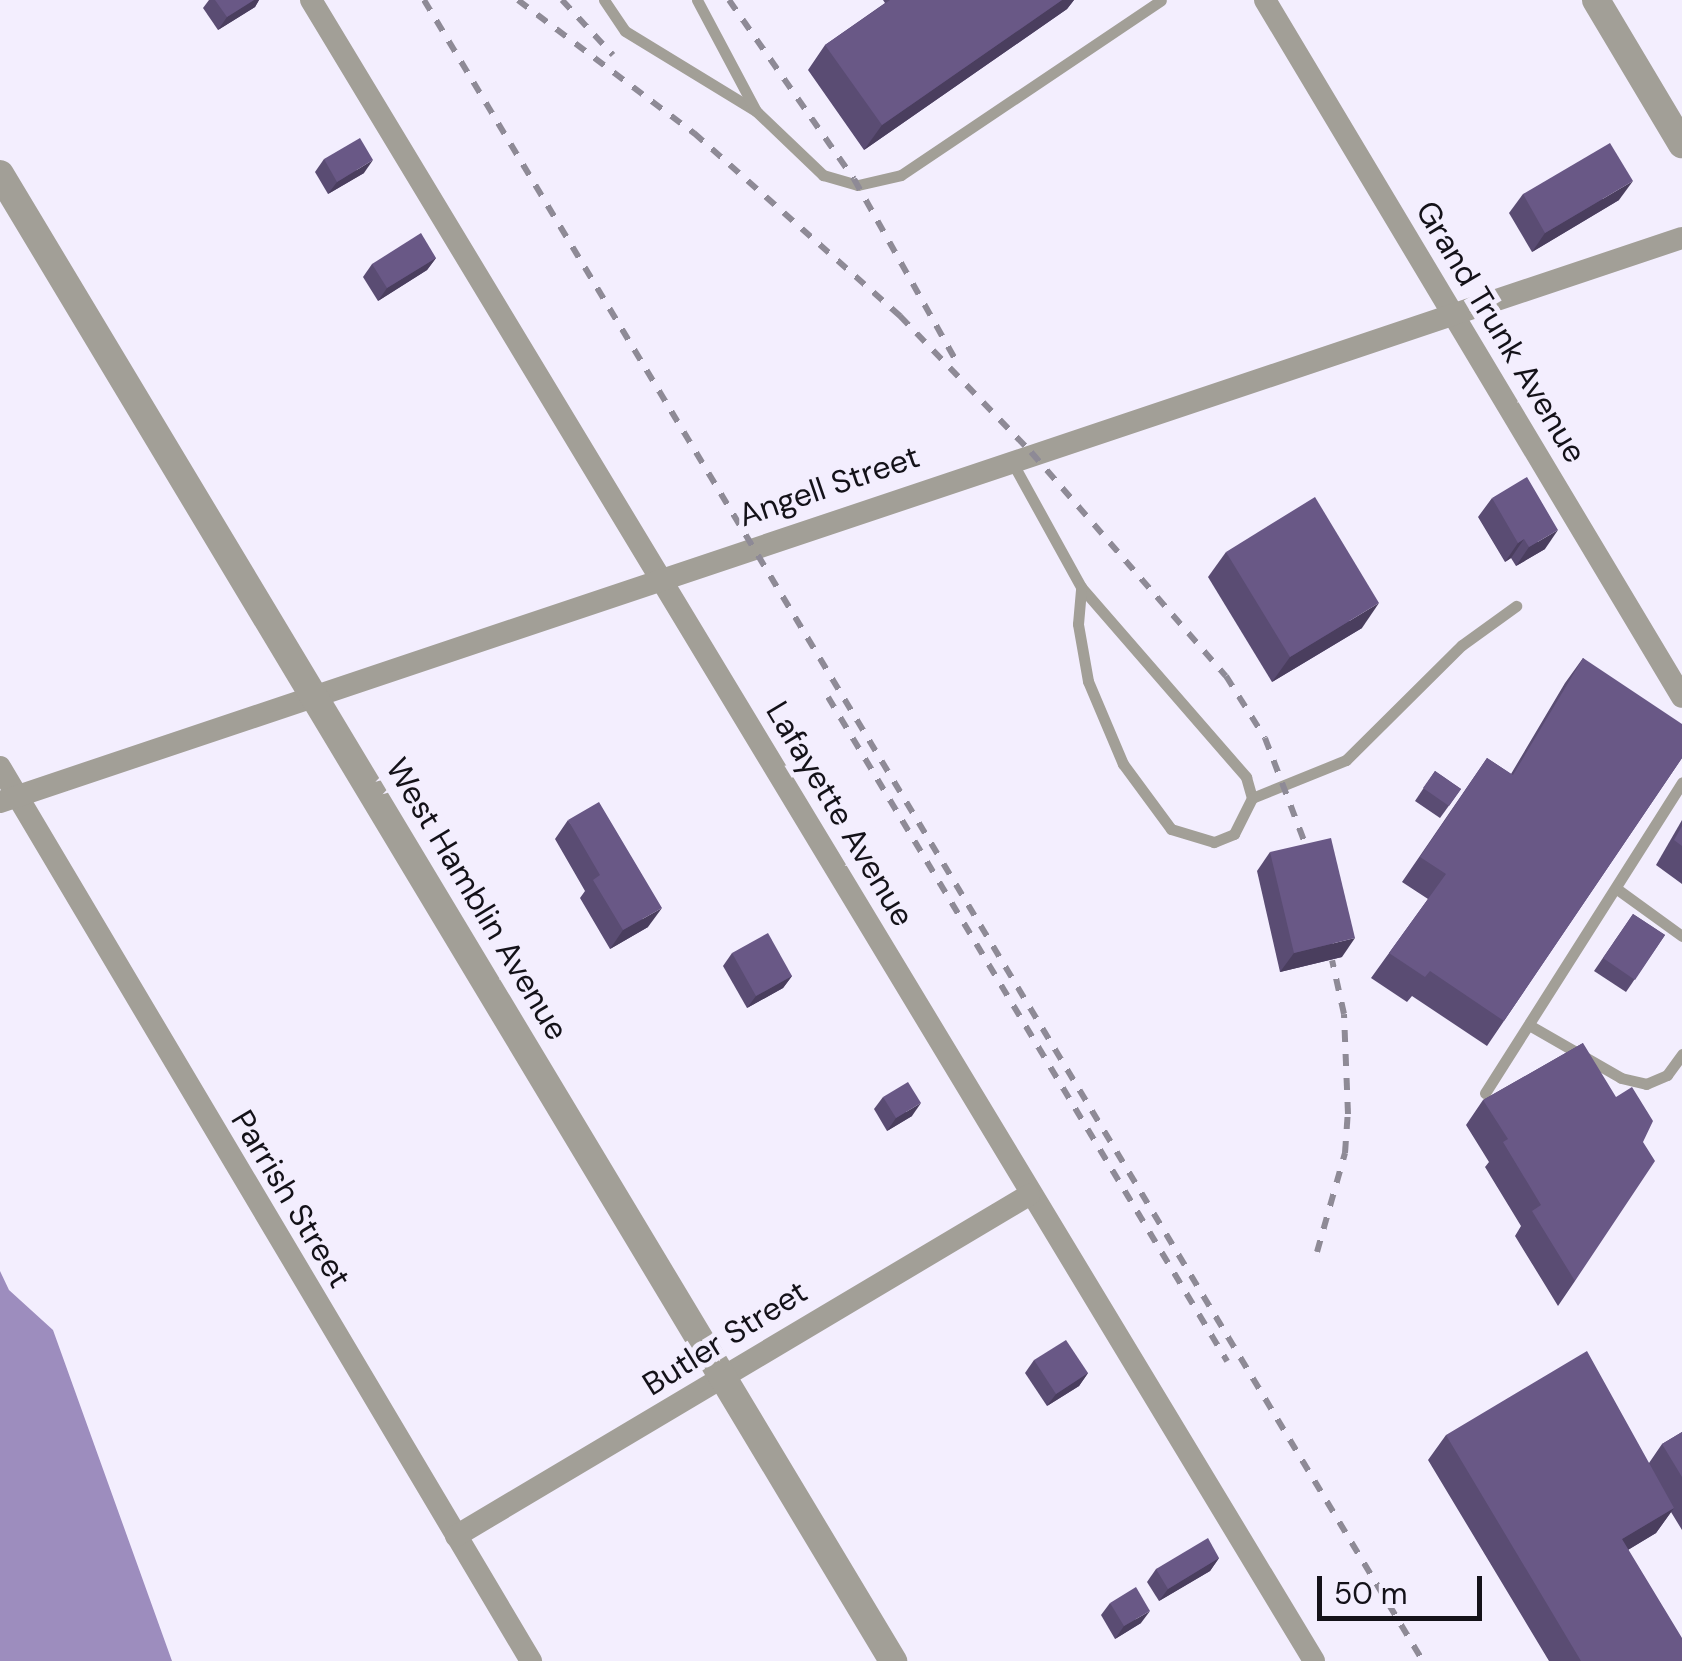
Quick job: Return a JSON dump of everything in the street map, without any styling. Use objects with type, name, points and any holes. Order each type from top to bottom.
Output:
[{"type":"street","name":"Lafayette Avenue","points":[[312,0],[1029,1195],[1314,1661]]},
{"type":"street","name":"Grand Trunk Avenue","points":[[1264,0],[1682,697]]},
{"type":"street","points":[[1596,0],[1682,144]]},
{"type":"street","name":"West Hamblin Avenue","points":[[0,174],[894,1661]]},
{"type":"street","name":"Angell Street","points":[[8,800],[1010,459],[1682,238]]},
{"type":"street","name":"Parrish Street","points":[[0,767],[8,800],[531,1661]]},
{"type":"street","name":"Butler Street","points":[[456,1536],[720,1375],[1029,1195]]},
{"type":"lane","points":[[604,0],[625,30],[756,111],[823,175],[873,184],[901,175],[1162,0]]},
{"type":"lane","points":[[698,0],[756,111]]},
{"type":"lane","points":[[1010,459],[1081,587],[1232,756],[1252,798]]},
{"type":"lane","points":[[1081,587],[1078,624],[1098,716],[1148,805],[1171,829],[1214,842],[1234,834],[1252,798],[1346,760],[1462,645],[1516,606]]},
{"type":"lane","points":[[1485,1094],[1682,782]]},
{"type":"lane","points":[[1617,889],[1682,936]]},
{"type":"lane","points":[[1529,1026],[1621,1078],[1646,1084],[1667,1075],[1682,1054]]},
{"type":"shaded area","points":[[0,1271],[9,1290],[53,1330],[172,1661],[0,1661]]},
{"type":"building","points":[[215,0],[254,0],[227,17]]},
{"type":"building","points":[[890,0],[1062,0],[882,125],[825,45]]},
{"type":"building","points":[[360,138],[373,160],[337,182],[324,159]]},
{"type":"building","points":[[1610,143],[1633,181],[1545,233],[1523,194]]},
{"type":"building","points":[[421,233],[436,258],[387,288],[372,264]]},
{"type":"building","points":[[1527,477],[1558,530],[1529,547],[1524,539],[1518,543],[1492,498]]},
{"type":"building","points":[[1315,497],[1379,603],[1290,657],[1226,552]]},
{"type":"building","points":[[1583,658],[1682,724],[1682,758],[1504,1021],[1430,971],[1425,977],[1389,953],[1446,874],[1420,857],[1487,758],[1513,775]]},
{"type":"building","points":[[1435,771],[1461,789],[1449,806],[1423,788]]},
{"type":"building","points":[[599,802],[662,908],[623,930],[593,880],[600,875],[568,820]]},
{"type":"building","points":[[1682,826],[1682,846],[1674,840]]},
{"type":"building","points":[[1331,838],[1355,938],[1294,953],[1270,852]]},
{"type":"building","points":[[1633,914],[1665,935],[1635,980],[1603,958]]},
{"type":"building","points":[[768,933],[792,976],[756,996],[732,953]]},
{"type":"building","points":[[1583,1043],[1616,1097],[1632,1087],[1653,1121],[1643,1142],[1655,1161],[1575,1281],[1532,1211],[1541,1205],[1503,1142],[1508,1139],[1483,1100]]},
{"type":"building","points":[[908,1082],[921,1103],[896,1118],[883,1097]]},
{"type":"building","points":[[1066,1340],[1088,1373],[1056,1394],[1034,1360]]},
{"type":"building","points":[[1587,1351],[1674,1508],[1622,1539],[1682,1638],[1682,1661],[1581,1661],[1446,1435]]},
{"type":"building","points":[[1682,1432],[1682,1477],[1662,1444]]},
{"type":"building","points":[[1208,1538],[1219,1558],[1168,1589],[1156,1569]]},
{"type":"building","points":[[1136,1587],[1150,1611],[1124,1626],[1110,1603]]},
{"type":"railway","points":[[424,0],[1423,1661]]},
{"type":"railway","points":[[518,0],[694,133],[900,316],[1031,452],[1226,676],[1265,738],[1311,859]]},
{"type":"railway","points":[[562,0],[613,55]]},
{"type":"railway","points":[[729,0],[854,179],[956,361]]},
{"type":"railway","points":[[828,697],[1227,1361]]},
{"type":"railway","points":[[1317,1252],[1345,1153],[1348,1114],[1344,1014],[1332,960]]}]
